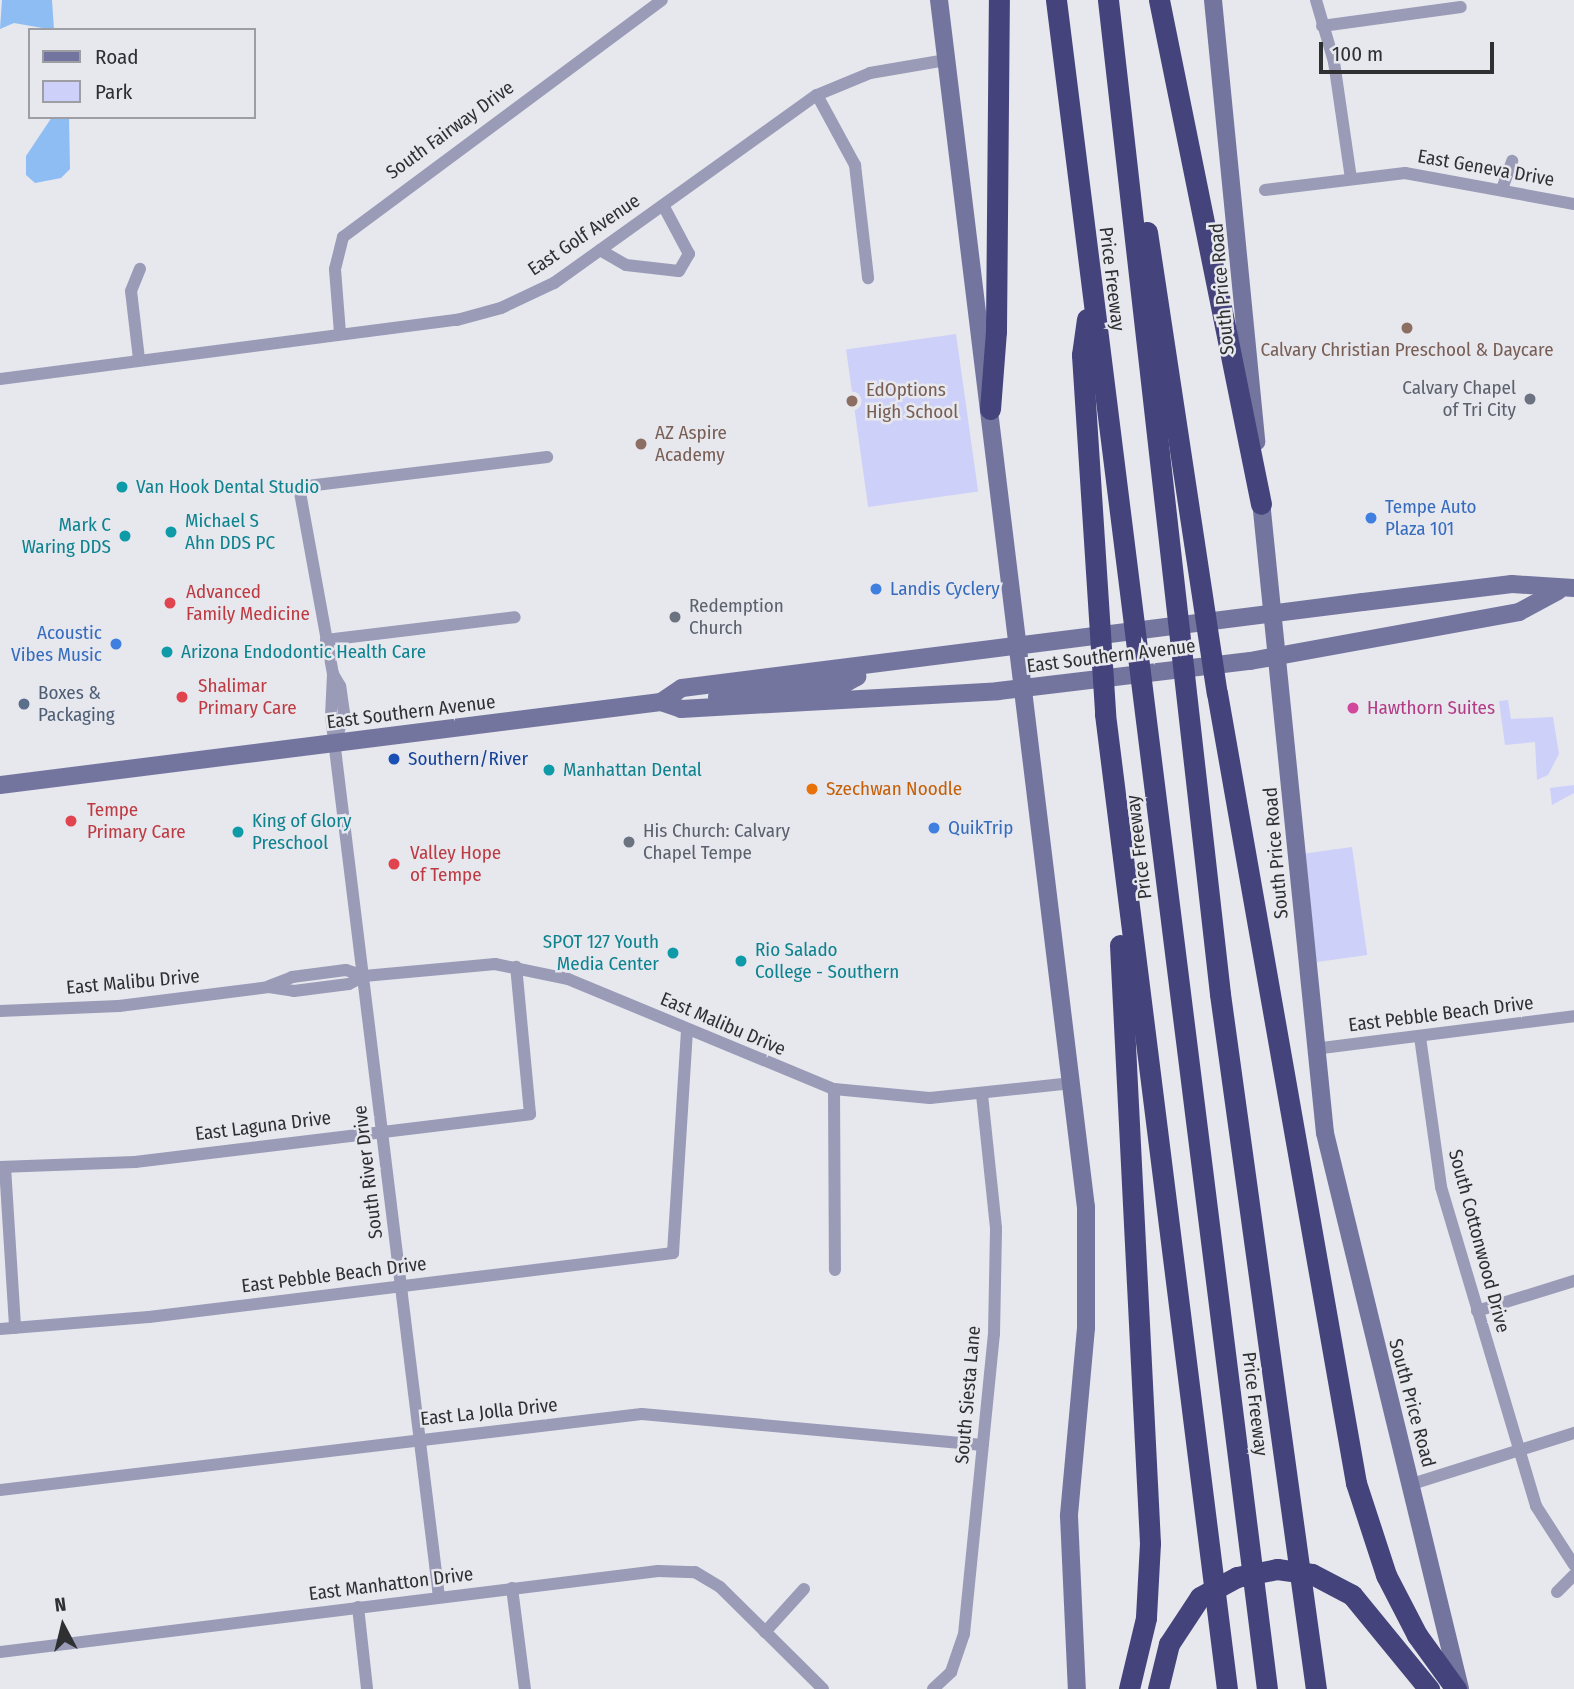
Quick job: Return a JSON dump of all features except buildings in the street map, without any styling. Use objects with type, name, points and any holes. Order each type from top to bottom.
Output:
[{"type":"highway","points":[[990,409],[996,331],[999,0]]},
{"type":"highway","name":"Price Freeway","points":[[1056,0],[1267,1689]]},
{"type":"highway","name":"Price Freeway","points":[[1108,0],[1220,994],[1316,1689]]},
{"type":"highway","points":[[1159,0],[1261,504]]},
{"type":"highway","points":[[1121,118],[1142,200],[1217,694],[1356,1483],[1386,1575],[1417,1635],[1458,1689]]},
{"type":"highway","points":[[1090,289],[1083,355],[1096,617],[1122,866],[1203,1537],[1227,1689]]},
{"type":"highway","points":[[1122,866],[1116,896],[1150,1543],[1146,1618],[1129,1689]]},
{"type":"highway","points":[[1158,1689],[1169,1644],[1200,1597],[1237,1577],[1277,1569],[1312,1574],[1352,1595],[1429,1689]]},
{"type":"main road","points":[[939,0],[1072,1083],[1087,1233],[1069,1516],[1077,1689]]},
{"type":"main road","name":"South Price Road","points":[[1213,0],[1314,1049],[1345,1234],[1442,1594],[1458,1689]]},
{"type":"main road","name":"East Southern Avenue","points":[[661,702],[682,688],[1512,584],[1566,590]]},
{"type":"main road","name":"East Southern Avenue","points":[[0,785],[661,702],[681,709],[1023,688],[1250,661],[1519,612],[1566,590]]},
{"type":"main road","points":[[681,709],[721,695],[846,684],[858,677],[857,667]]},
{"type":"street","name":"South Fairway Drive","points":[[340,333],[335,269],[343,237],[662,0]]},
{"type":"street","points":[[1315,0],[1351,178]]},
{"type":"street","points":[[1322,26],[1461,7]]},
{"type":"street","name":"East Golf Avenue","points":[[0,379],[457,320],[501,308],[554,283],[817,95],[894,67],[946,60]]},
{"type":"street","points":[[817,95],[855,164],[867,278]]},
{"type":"street","points":[[1502,189],[1512,161]]},
{"type":"street","name":"East Geneva Drive","points":[[1265,190],[1405,173],[1574,204]]},
{"type":"street","points":[[600,250],[626,265],[679,271],[689,254],[663,205]]},
{"type":"street","points":[[139,359],[131,291],[140,269]]},
{"type":"street","name":"South River Drive","points":[[439,1597],[335,743],[332,674],[299,486],[547,457]]},
{"type":"street","points":[[326,640],[515,617]]},
{"type":"street","name":"East Malibu Drive","points":[[0,1011],[120,1006],[269,987],[332,972],[364,976],[456,965],[516,967],[568,979],[834,1089],[879,1098],[982,1094],[1072,1083]]},
{"type":"street","name":"East Laguna Drive","points":[[3,1167],[135,1162],[530,1114],[516,967]]},
{"type":"street","name":"East Pebble Beach Drive","points":[[1314,1049],[1574,1018]]},
{"type":"street","name":"East Pebble Beach Drive","points":[[0,1329],[400,1287],[673,1253],[687,1030]]},
{"type":"street","name":"South Cottonwood Drive","points":[[1420,1037],[1441,1187],[1477,1311],[1536,1506],[1574,1566]]},
{"type":"street","points":[[834,1089],[835,1270]]},
{"type":"street","name":"South Siesta Lane","points":[[933,1689],[951,1672],[964,1634],[983,1445],[996,1227],[982,1094]]},
{"type":"street","points":[[3,1167],[15,1328]]},
{"type":"street","points":[[1477,1311],[1574,1281]]},
{"type":"street","name":"East La Jolla Drive","points":[[0,1490],[642,1414],[983,1445]]},
{"type":"street","points":[[1412,1484],[1574,1433]]},
{"type":"street","name":"East Manhatton Drive","points":[[0,1652],[512,1588],[695,1572],[720,1587],[823,1689]]},
{"type":"street","points":[[1557,1592],[1574,1575]]},
{"type":"street","points":[[512,1588],[525,1689]]},
{"type":"street","points":[[765,1632],[804,1589]]},
{"type":"street","points":[[358,1607],[368,1689]]},
{"type":"green space","points":[[956,334],[978,491],[868,507],[846,349]]},
{"type":"green space","points":[[1508,700],[1511,719],[1553,717],[1559,754],[1548,775],[1537,780],[1535,742],[1505,745],[1499,701]]},
{"type":"green space","points":[[1574,785],[1574,793],[1552,805],[1550,788]]},
{"type":"green space","points":[[1352,847],[1367,955],[1317,962],[1301,854]]},
{"type":"shaded area","points":[[2,0],[52,0],[54,28],[14,23],[0,29]]},
{"type":"shaded area","points":[[51,119],[69,119],[70,169],[61,178],[35,183],[26,175],[26,156]]},
{"type":"place","name":"Calvary Christian Preschool & Daycare","points":[[1407,328]]},
{"type":"place","name":"Calvary Chapel of Tri City","points":[[1530,399]]},
{"type":"place","name":"EdOptions High School","points":[[852,401]]},
{"type":"place","name":"AZ Aspire Academy","points":[[641,444]]},
{"type":"place","name":"Van Hook Dental Studio","points":[[122,487]]},
{"type":"place","name":"Tempe Auto Plaza 101","points":[[1371,518]]},
{"type":"place","name":"Michael S Ahn DDS PC","points":[[171,532]]},
{"type":"place","name":"Mark C Waring DDS","points":[[125,536]]},
{"type":"place","name":"Landis Cyclery","points":[[876,589]]},
{"type":"place","name":"Advanced Family Medicine","points":[[170,603]]},
{"type":"place","name":"Redemption Church","points":[[675,617]]},
{"type":"place","name":"Acoustic Vibes Music","points":[[116,644]]},
{"type":"place","name":"Arizona Endodontic Health Care","points":[[167,652]]},
{"type":"place","name":"Shalimar Primary Care","points":[[182,697]]},
{"type":"place","name":"Boxes & Packaging","points":[[24,704]]},
{"type":"place","name":"Hawthorn Suites","points":[[1353,708]]},
{"type":"place","name":"Southern/River","points":[[394,759]]},
{"type":"place","name":"Manhattan Dental","points":[[549,770]]},
{"type":"place","name":"Szechwan Noodle","points":[[812,789]]},
{"type":"place","name":"Tempe Primary Care","points":[[71,821]]},
{"type":"place","name":"QuikTrip","points":[[934,828]]},
{"type":"place","name":"King of Glory Preschool","points":[[238,832]]},
{"type":"place","name":"His Church: Calvary Chapel Tempe","points":[[629,842]]},
{"type":"place","name":"Valley Hope of Tempe","points":[[394,864]]},
{"type":"place","name":"SPOT 127 Youth Media Center","points":[[673,953]]},
{"type":"place","name":"Rio Salado College - Southern","points":[[741,961]]}]
